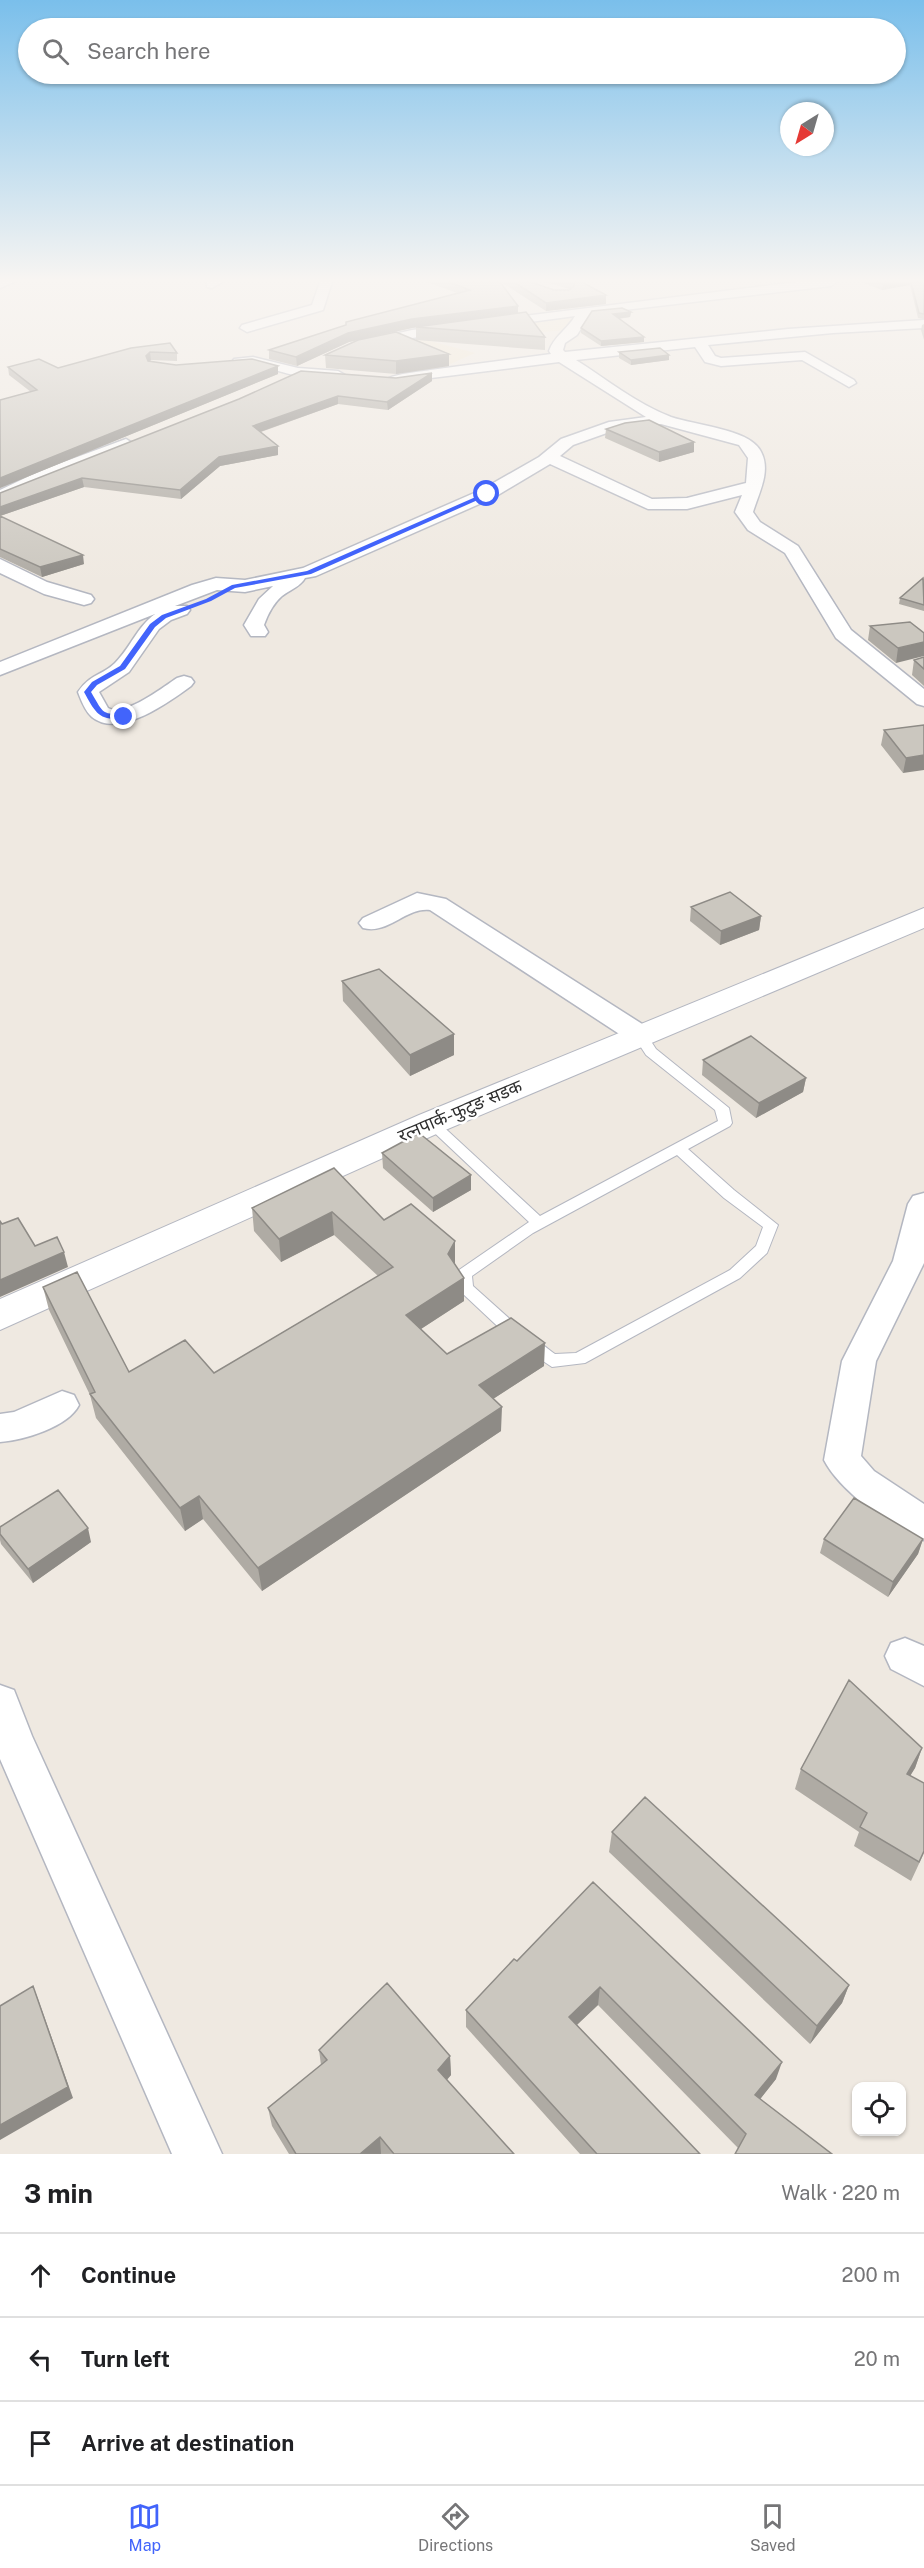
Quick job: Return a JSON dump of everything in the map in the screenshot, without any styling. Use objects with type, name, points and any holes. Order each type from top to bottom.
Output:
[{"type":"street","points":[[601,383],[642,409],[666,420],[745,442],[754,450],[759,467],[744,512],[754,526],[792,550],[843,634],[924,700]]},
{"type":"street","points":[[258,632],[254,625],[259,613],[275,590],[309,572],[487,494],[549,457],[567,442],[615,425],[666,420]]},
{"type":"street","points":[[5,489],[146,436]]},
{"type":"street","points":[[549,457],[648,504],[659,506],[689,504],[753,486]]},
{"type":"street","points":[[0,565],[41,586],[84,599]]},
{"type":"street","points":[[0,669],[199,589],[216,584],[245,586],[309,572]]},
{"type":"street","points":[[184,682],[154,702],[124,717],[110,717],[99,713],[88,692],[94,684],[122,668],[152,625],[164,616],[208,600],[234,586]]},
{"type":"street","points":[[892,672],[914,666]]},
{"type":"street","points":[[372,923],[417,901],[437,904],[640,1035]]},
{"type":"street","name":"रत्नपार्क-फुटुङ सडक","points":[[0,1315],[431,1122],[924,917]]},
{"type":"street","points":[[924,1204],[909,1261],[859,1361],[842,1460],[861,1482],[924,1524]]},
{"type":"street","points":[[0,1428],[19,1426],[62,1405]]},
{"type":"street","points":[[0,1704],[12,1739],[197,2154]]},
{"type":"lane","points":[[640,1035],[651,1052],[722,1108],[725,1123],[678,1148],[539,1223],[464,1274],[466,1288],[502,1323],[552,1361],[579,1359],[735,1274],[762,1249],[771,1226],[729,1194],[678,1148]]},
{"type":"lane","points":[[431,1122],[539,1223]]},
{"type":"building","points":[[28,383],[237,383],[0,478],[0,400],[37,390]]},
{"type":"building","points":[[275,383],[417,383],[387,402],[338,396],[253,426],[278,446],[219,457],[180,490],[82,478],[0,507],[0,493]]},
{"type":"building","points":[[649,420],[694,442],[659,452],[606,429],[625,423]]},
{"type":"building","points":[[0,516],[83,555],[40,567],[0,549]]},
{"type":"building","points":[[923,578],[924,605],[900,598]]},
{"type":"building","points":[[910,622],[924,633],[924,642],[898,648],[870,626]]},
{"type":"building","points":[[924,657],[924,669],[914,660]]},
{"type":"building","points":[[924,725],[924,755],[906,758],[884,730]]},
{"type":"building","points":[[730,892],[761,916],[721,931],[691,907]]},
{"type":"building","points":[[379,969],[454,1034],[410,1055],[342,981]]},
{"type":"building","points":[[751,1036],[806,1078],[759,1103],[703,1060]]},
{"type":"building","points":[[419,1133],[471,1175],[433,1198],[382,1153]]},
{"type":"building","points":[[334,1168],[384,1220],[411,1204],[455,1241],[448,1254],[464,1278],[406,1315],[447,1354],[511,1318],[545,1343],[479,1385],[502,1407],[258,1568],[199,1496],[180,1508],[90,1394],[95,1392],[43,1287],[77,1272],[129,1372],[185,1340],[214,1373],[393,1267],[332,1212],[279,1239],[252,1208]]},
{"type":"building","points":[[18,1218],[35,1246],[57,1237],[64,1252],[0,1280],[0,1221],[2,1224]]},
{"type":"building","points":[[58,1490],[88,1528],[28,1569],[0,1534],[0,1527]]},
{"type":"building","points":[[854,1498],[923,1539],[893,1582],[824,1539]]},
{"type":"building","points":[[849,1680],[922,1748],[907,1774],[924,1783],[924,1851],[919,1862],[860,1827],[867,1813],[801,1769]]},
{"type":"building","points":[[645,1797],[849,1985],[817,2026],[612,1832]]},
{"type":"building","points":[[593,1882],[782,2062],[755,2095],[832,2154],[735,2154],[746,2134],[600,1987],[569,2017],[700,2154],[597,2154],[466,2010],[514,1959],[517,1961]]},
{"type":"building","points":[[387,1983],[450,2056],[438,2070],[514,2154],[394,2154],[380,2137],[360,2154],[296,2154],[268,2108],[327,2060],[319,2050]]},
{"type":"building","points":[[33,1986],[68,2087],[0,2125],[0,2006]]},
{"type":"route","points":[[124,717],[110,717],[99,713],[88,692],[94,684],[122,668],[152,625],[164,616],[208,600],[234,586],[245,586],[309,572],[487,494]]}]
